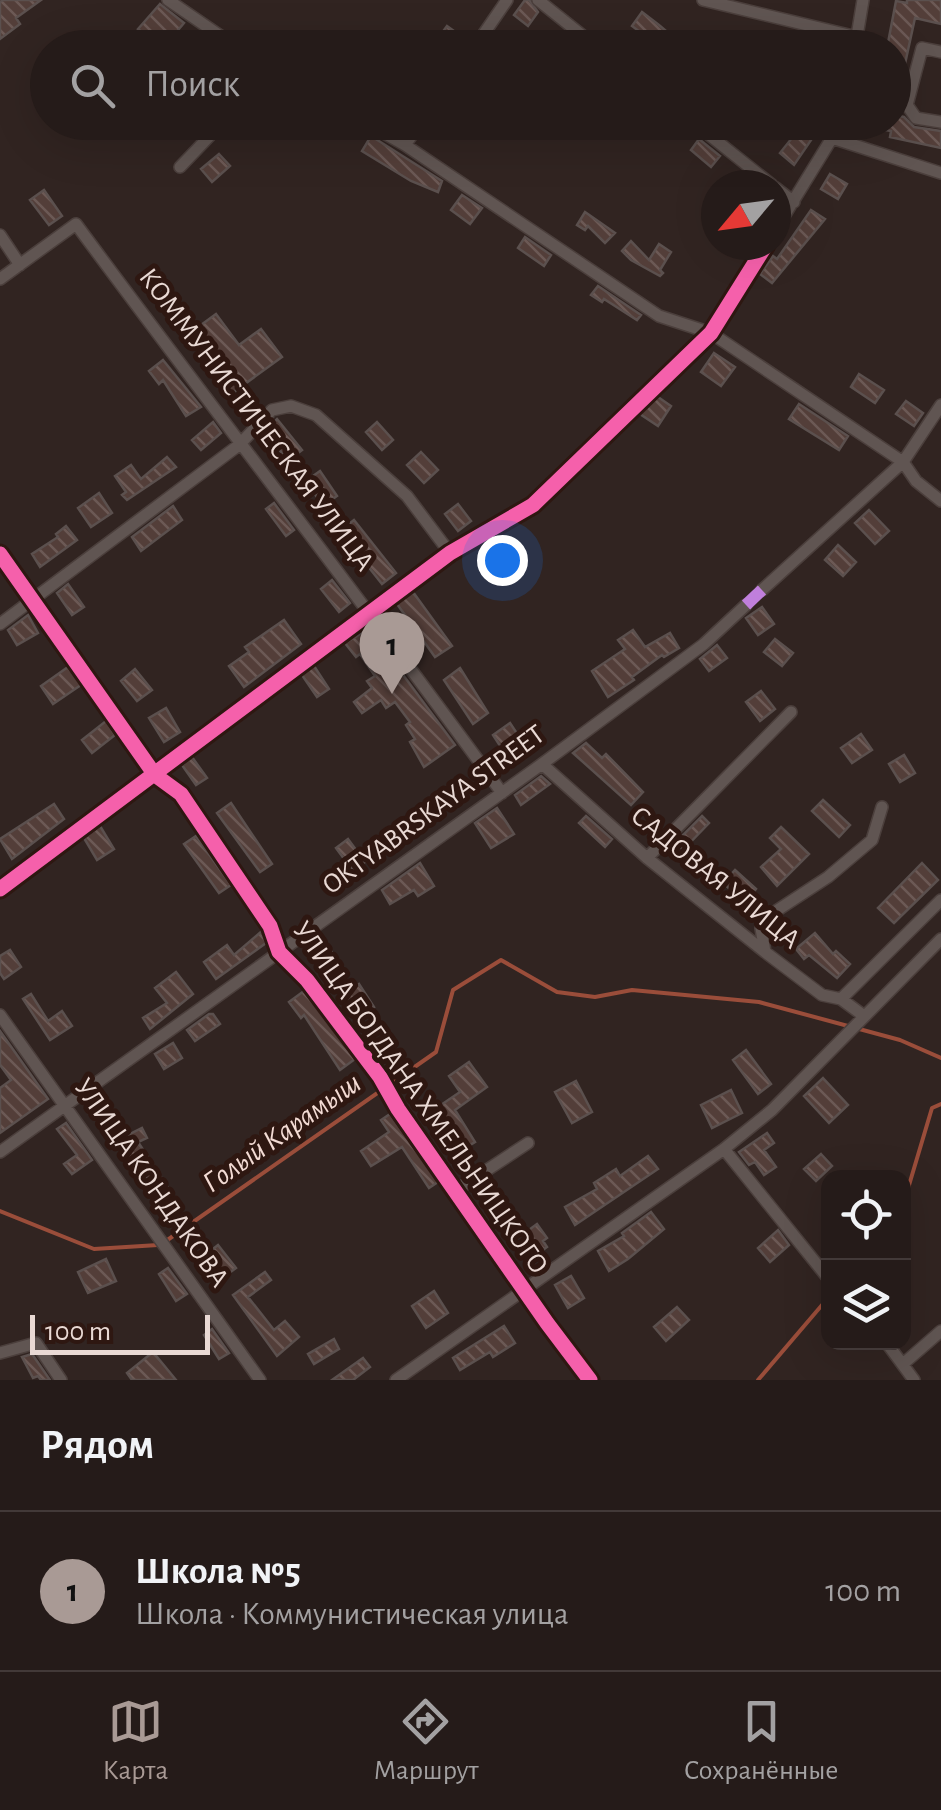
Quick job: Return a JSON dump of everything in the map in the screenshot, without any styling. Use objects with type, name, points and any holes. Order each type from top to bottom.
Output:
[{"type":"street","points":[[168,0],[212,30]]},
{"type":"street","points":[[486,30],[507,0]]},
{"type":"street","points":[[538,0],[576,30]]},
{"type":"street","points":[[703,0],[812,30]]},
{"type":"street","points":[[858,30],[863,0]]},
{"type":"street","points":[[911,93],[922,48],[941,52]]},
{"type":"street","points":[[911,110],[916,118],[941,122]]},
{"type":"street","points":[[180,167],[206,140]]},
{"type":"street","points":[[397,140],[659,316],[711,333],[903,462],[916,482],[941,500]]},
{"type":"street","points":[[406,145],[409,140]]},
{"type":"street","points":[[715,140],[753,170]]},
{"type":"street","points":[[791,206],[831,140]]},
{"type":"street","points":[[838,140],[941,173]]},
{"type":"street","name":"КОММУНИСТИЧЕСКАЯ УЛИЦА","points":[[20,264],[76,224],[239,445],[371,612],[502,793]]},
{"type":"street","points":[[0,235],[20,264],[0,279]]},
{"type":"street","points":[[0,889],[450,553],[533,505],[711,333],[757,260]]},
{"type":"street","points":[[0,624],[239,445],[272,410],[291,406],[316,415],[407,496],[450,553]]},
{"type":"street","points":[[762,590],[903,462],[941,406]]},
{"type":"street","name":"УЛИЦА БОГДАНА ХМЕЛЬНИЦКОГО","points":[[0,554],[155,775],[181,794],[270,926],[279,952],[307,980],[380,1077],[398,1109],[590,1380]]},
{"type":"street","name":"OKTYABRSKAYA STREET","points":[[0,1152],[542,764],[704,644],[746,605]]},
{"type":"street","points":[[647,858],[791,712]]},
{"type":"street","name":"САДОВАЯ УЛИЦА","points":[[542,764],[647,858],[765,952],[822,995],[841,999],[864,1016]]},
{"type":"street","points":[[765,952],[761,928],[772,913],[828,877],[872,840],[882,807]]},
{"type":"street","points":[[841,999],[941,900]]},
{"type":"street","points":[[396,1380],[724,1149],[772,1110],[941,939]]},
{"type":"street","name":"УЛИЦА КОНДАКОВА","points":[[0,1015],[260,1380]]},
{"type":"street","points":[[456,1191],[528,1143]]},
{"type":"street","points":[[724,1149],[821,1270]]},
{"type":"street","points":[[902,1364],[941,1331]]},
{"type":"street","points":[[0,1353],[36,1342],[61,1380]]},
{"type":"street","points":[[892,1350],[911,1379]]},
{"type":"building","points":[[41,0],[16,18],[20,24],[0,39],[0,2]]},
{"type":"building","points":[[525,0],[538,12],[528,26],[514,15]]},
{"type":"building","points":[[941,0],[941,24],[915,18],[911,36],[911,30],[890,30],[896,1]]},
{"type":"building","points":[[160,4],[184,23],[178,30],[138,29]]},
{"type":"building","points":[[642,12],[664,30],[637,30],[632,26]]},
{"type":"building","points":[[911,124],[941,131],[941,148],[904,140],[911,140]]},
{"type":"building","points":[[369,140],[377,140],[442,181],[438,192],[411,181],[362,151]]},
{"type":"building","points":[[700,140],[720,156],[711,167],[691,150]]},
{"type":"building","points":[[790,140],[811,140],[794,165],[780,153]]},
{"type":"building","points":[[219,154],[230,166],[212,182],[201,169]]},
{"type":"building","points":[[830,174],[847,184],[838,199],[821,189]]},
{"type":"building","points":[[44,190],[62,216],[49,225],[30,200]]},
{"type":"building","points":[[462,195],[482,208],[470,224],[451,210]]},
{"type":"building","points":[[811,210],[825,219],[772,283],[760,274],[770,260],[791,260],[791,239]]},
{"type":"building","points":[[585,212],[615,233],[605,243],[588,226],[585,230],[577,225]]},
{"type":"building","points":[[525,237],[551,255],[544,266],[518,248]]},
{"type":"building","points":[[631,241],[649,260],[659,244],[671,252],[660,276],[622,251]]},
{"type":"building","points":[[598,286],[641,315],[637,320],[591,295]]},
{"type":"building","points":[[216,314],[239,345],[261,329],[282,357],[231,394],[190,333]]},
{"type":"building","points":[[714,353],[735,367],[721,386],[701,372]]},
{"type":"building","points":[[163,360],[201,407],[186,416],[163,380],[159,384],[149,371]]},
{"type":"building","points":[[859,374],[884,390],[875,403],[851,387]]},
{"type":"building","points":[[658,397],[671,406],[658,426],[640,414]]},
{"type":"building","points":[[906,401],[923,413],[914,426],[896,414]]},
{"type":"building","points":[[799,404],[848,436],[839,450],[789,419]]},
{"type":"building","points":[[277,419],[302,450],[288,461],[265,431]]},
{"type":"building","points":[[213,422],[221,433],[201,450],[192,440]]},
{"type":"building","points":[[377,422],[393,440],[382,450],[366,432]]},
{"type":"building","points":[[421,452],[438,470],[424,483],[407,465]]},
{"type":"building","points":[[167,457],[176,467],[127,500],[122,495],[126,492],[115,476],[131,465],[141,479]]},
{"type":"building","points":[[320,471],[337,496],[323,506],[306,481]]},
{"type":"building","points":[[99,493],[112,513],[91,527],[78,508]]},
{"type":"building","points":[[274,503],[294,530],[286,536],[266,509]]},
{"type":"building","points":[[458,504],[471,521],[458,531],[445,514]]},
{"type":"building","points":[[173,506],[182,520],[141,551],[132,537]]},
{"type":"building","points":[[869,510],[889,531],[875,544],[855,523]]},
{"type":"building","points":[[354,520],[396,573],[382,584],[340,531]]},
{"type":"building","points":[[66,526],[77,540],[40,567],[32,554],[58,537],[56,534]]},
{"type":"building","points":[[838,545],[856,562],[843,576],[825,560]]},
{"type":"building","points":[[332,580],[350,603],[339,612],[321,589]]},
{"type":"building","points":[[68,584],[84,607],[72,615],[57,593]]},
{"type":"building","points":[[413,592],[452,646],[435,657],[397,604]]},
{"type":"building","points":[[762,607],[774,624],[758,635],[746,618]]},
{"type":"building","points":[[28,615],[38,633],[17,645],[8,630]]},
{"type":"building","points":[[284,620],[301,644],[244,687],[229,666],[249,652],[245,647]]},
{"type":"building","points":[[369,629],[455,745],[424,767],[410,742],[415,739],[406,725],[410,722],[395,702],[386,708],[381,700],[362,713],[354,702],[372,688],[367,681],[375,676],[360,654],[356,657],[345,643]]},
{"type":"building","points":[[633,630],[645,647],[670,633],[679,648],[662,655],[608,697],[592,671],[625,649],[618,640]]},
{"type":"building","points":[[775,639],[793,653],[782,666],[764,652]]},
{"type":"building","points":[[717,645],[727,658],[709,671],[700,659]]},
{"type":"building","points":[[314,666],[329,689],[317,697],[302,675]]},
{"type":"building","points":[[68,667],[81,685],[53,704],[41,686]]},
{"type":"building","points":[[460,668],[488,713],[473,724],[444,680]]},
{"type":"building","points":[[135,669],[152,690],[137,701],[121,681]]},
{"type":"building","points":[[761,691],[775,709],[760,721],[746,702]]},
{"type":"building","points":[[166,708],[180,732],[164,742],[149,718]]},
{"type":"building","points":[[106,721],[115,735],[92,753],[82,740]]},
{"type":"building","points":[[510,723],[530,753],[512,764],[493,735]]},
{"type":"building","points":[[861,734],[872,750],[852,763],[841,748]]},
{"type":"building","points":[[586,743],[602,758],[606,754],[643,792],[631,805],[573,753]]},
{"type":"building","points":[[904,755],[915,773],[900,782],[889,764]]},
{"type":"building","points":[[192,757],[207,778],[196,785],[182,765]]},
{"type":"building","points":[[541,776],[550,784],[521,805],[515,795]]},
{"type":"building","points":[[823,800],[850,825],[839,837],[812,811]]},
{"type":"building","points":[[231,803],[272,864],[260,872],[217,813]]},
{"type":"building","points":[[54,804],[64,819],[12,859],[0,839]]},
{"type":"building","points":[[497,808],[514,834],[491,848],[475,823]]},
{"type":"building","points":[[586,816],[612,839],[605,847],[579,823]]},
{"type":"building","points":[[702,816],[709,823],[683,850],[676,842]]},
{"type":"building","points":[[100,826],[114,849],[97,860],[84,838]]},
{"type":"building","points":[[781,827],[809,854],[777,886],[761,867],[781,849],[770,838]]},
{"type":"building","points":[[196,836],[231,885],[219,893],[184,844]]},
{"type":"building","points":[[348,839],[365,862],[353,871],[336,848]]},
{"type":"building","points":[[420,863],[434,886],[418,896],[414,890],[390,904],[382,890]]},
{"type":"building","points":[[922,863],[938,880],[894,923],[878,908]]},
{"type":"building","points":[[735,870],[756,889],[745,903],[723,883]]},
{"type":"building","points":[[262,931],[266,943],[216,979],[204,962],[227,945],[234,955]]},
{"type":"building","points":[[815,933],[833,954],[836,951],[850,964],[837,978],[809,955],[804,959],[796,949]]},
{"type":"building","points":[[319,935],[334,955],[323,964],[308,943]]},
{"type":"building","points":[[10,950],[21,967],[4,979],[0,956]]},
{"type":"building","points":[[176,972],[193,994],[150,1029],[143,1018],[167,1003],[155,988]]},
{"type":"building","points":[[359,984],[374,1007],[359,1016],[344,993]]},
{"type":"building","points":[[304,991],[355,1059],[340,1070],[304,1015],[301,1018],[289,1002]]},
{"type":"building","points":[[31,994],[48,1021],[62,1011],[72,1026],[50,1040],[23,999]]},
{"type":"building","points":[[209,1014],[220,1024],[195,1041],[187,1030]]},
{"type":"building","points":[[0,1031],[48,1099],[0,1133],[0,1088],[11,1080],[0,1065]]},
{"type":"building","points":[[173,1043],[182,1058],[164,1069],[155,1054]]},
{"type":"building","points":[[746,1050],[771,1084],[758,1094],[733,1060]]},
{"type":"building","points":[[469,1062],[487,1087],[455,1110],[475,1142],[460,1151],[432,1111],[460,1092],[449,1076]]},
{"type":"building","points":[[823,1078],[848,1105],[829,1123],[804,1096]]},
{"type":"building","points":[[576,1081],[592,1112],[572,1123],[555,1092]]},
{"type":"building","points":[[731,1090],[742,1113],[712,1128],[701,1105]]},
{"type":"building","points":[[390,1114],[438,1182],[429,1188],[402,1147],[371,1166],[361,1151],[389,1132],[381,1120]]},
{"type":"building","points":[[66,1123],[92,1160],[72,1174],[64,1164],[77,1155],[57,1129]]},
{"type":"building","points":[[142,1128],[147,1138],[138,1142],[168,1188],[159,1194],[118,1140]]},
{"type":"building","points":[[767,1133],[774,1143],[764,1150],[776,1167],[764,1175],[755,1162],[749,1165],[739,1152]]},
{"type":"building","points":[[821,1154],[832,1166],[821,1170],[816,1181],[804,1169]]},
{"type":"building","points":[[648,1156],[658,1169],[575,1225],[565,1207],[597,1189],[594,1183],[616,1169],[620,1176]]},
{"type":"building","points":[[651,1212],[664,1229],[609,1271],[598,1251],[624,1236],[622,1233]]},
{"type":"building","points":[[537,1224],[547,1238],[543,1241],[547,1247],[536,1255],[522,1235]]},
{"type":"building","points":[[778,1230],[789,1245],[770,1262],[758,1248]]},
{"type":"building","points":[[218,1245],[236,1268],[221,1279],[204,1256]]},
{"type":"building","points":[[106,1259],[116,1281],[88,1293],[78,1272]]},
{"type":"building","points":[[168,1268],[187,1294],[176,1301],[159,1274]]},
{"type":"building","points":[[265,1272],[271,1280],[248,1297],[274,1330],[285,1321],[299,1337],[277,1356],[233,1295]]},
{"type":"building","points":[[571,1276],[584,1298],[568,1308],[555,1285]]},
{"type":"building","points":[[434,1291],[448,1313],[426,1328],[412,1306]]},
{"type":"building","points":[[677,1307],[689,1320],[666,1341],[654,1327]]},
{"type":"building","points":[[504,1326],[515,1343],[460,1370],[453,1358]]},
{"type":"building","points":[[212,1329],[229,1353],[219,1359],[204,1335]]},
{"type":"building","points":[[334,1339],[339,1349],[314,1364],[308,1354]]},
{"type":"building","points":[[153,1352],[176,1380],[132,1380],[127,1373]]},
{"type":"building","points":[[32,1354],[50,1380],[33,1378],[22,1357]]},
{"type":"building","points":[[363,1358],[370,1367],[353,1380],[332,1380]]},
{"type":"waterway","name":"Голый Карамыш","points":[[166,1241],[436,1052],[453,990],[501,960],[557,992],[595,997],[632,990],[759,1002],[900,1040],[941,1058]]},
{"type":"waterway","name":"Голый Карамыш","points":[[911,1178],[932,1108],[941,1104]]},
{"type":"waterway","name":"Голый Карамыш","points":[[0,1211],[94,1249],[158,1245]]},
{"type":"waterway","name":"Голый Карамыш","points":[[758,1380],[821,1306]]},
{"type":"marked path","points":[[746,605],[762,590]]},
{"type":"cycle path","points":[[0,889],[450,553],[533,505],[711,333],[757,260]]},
{"type":"cycle path","points":[[0,554],[155,775],[181,794],[270,926],[279,952],[307,980],[380,1077],[398,1109],[590,1380]]},
{"type":"place","name":"Школа №5","points":[[392,694]]}]
